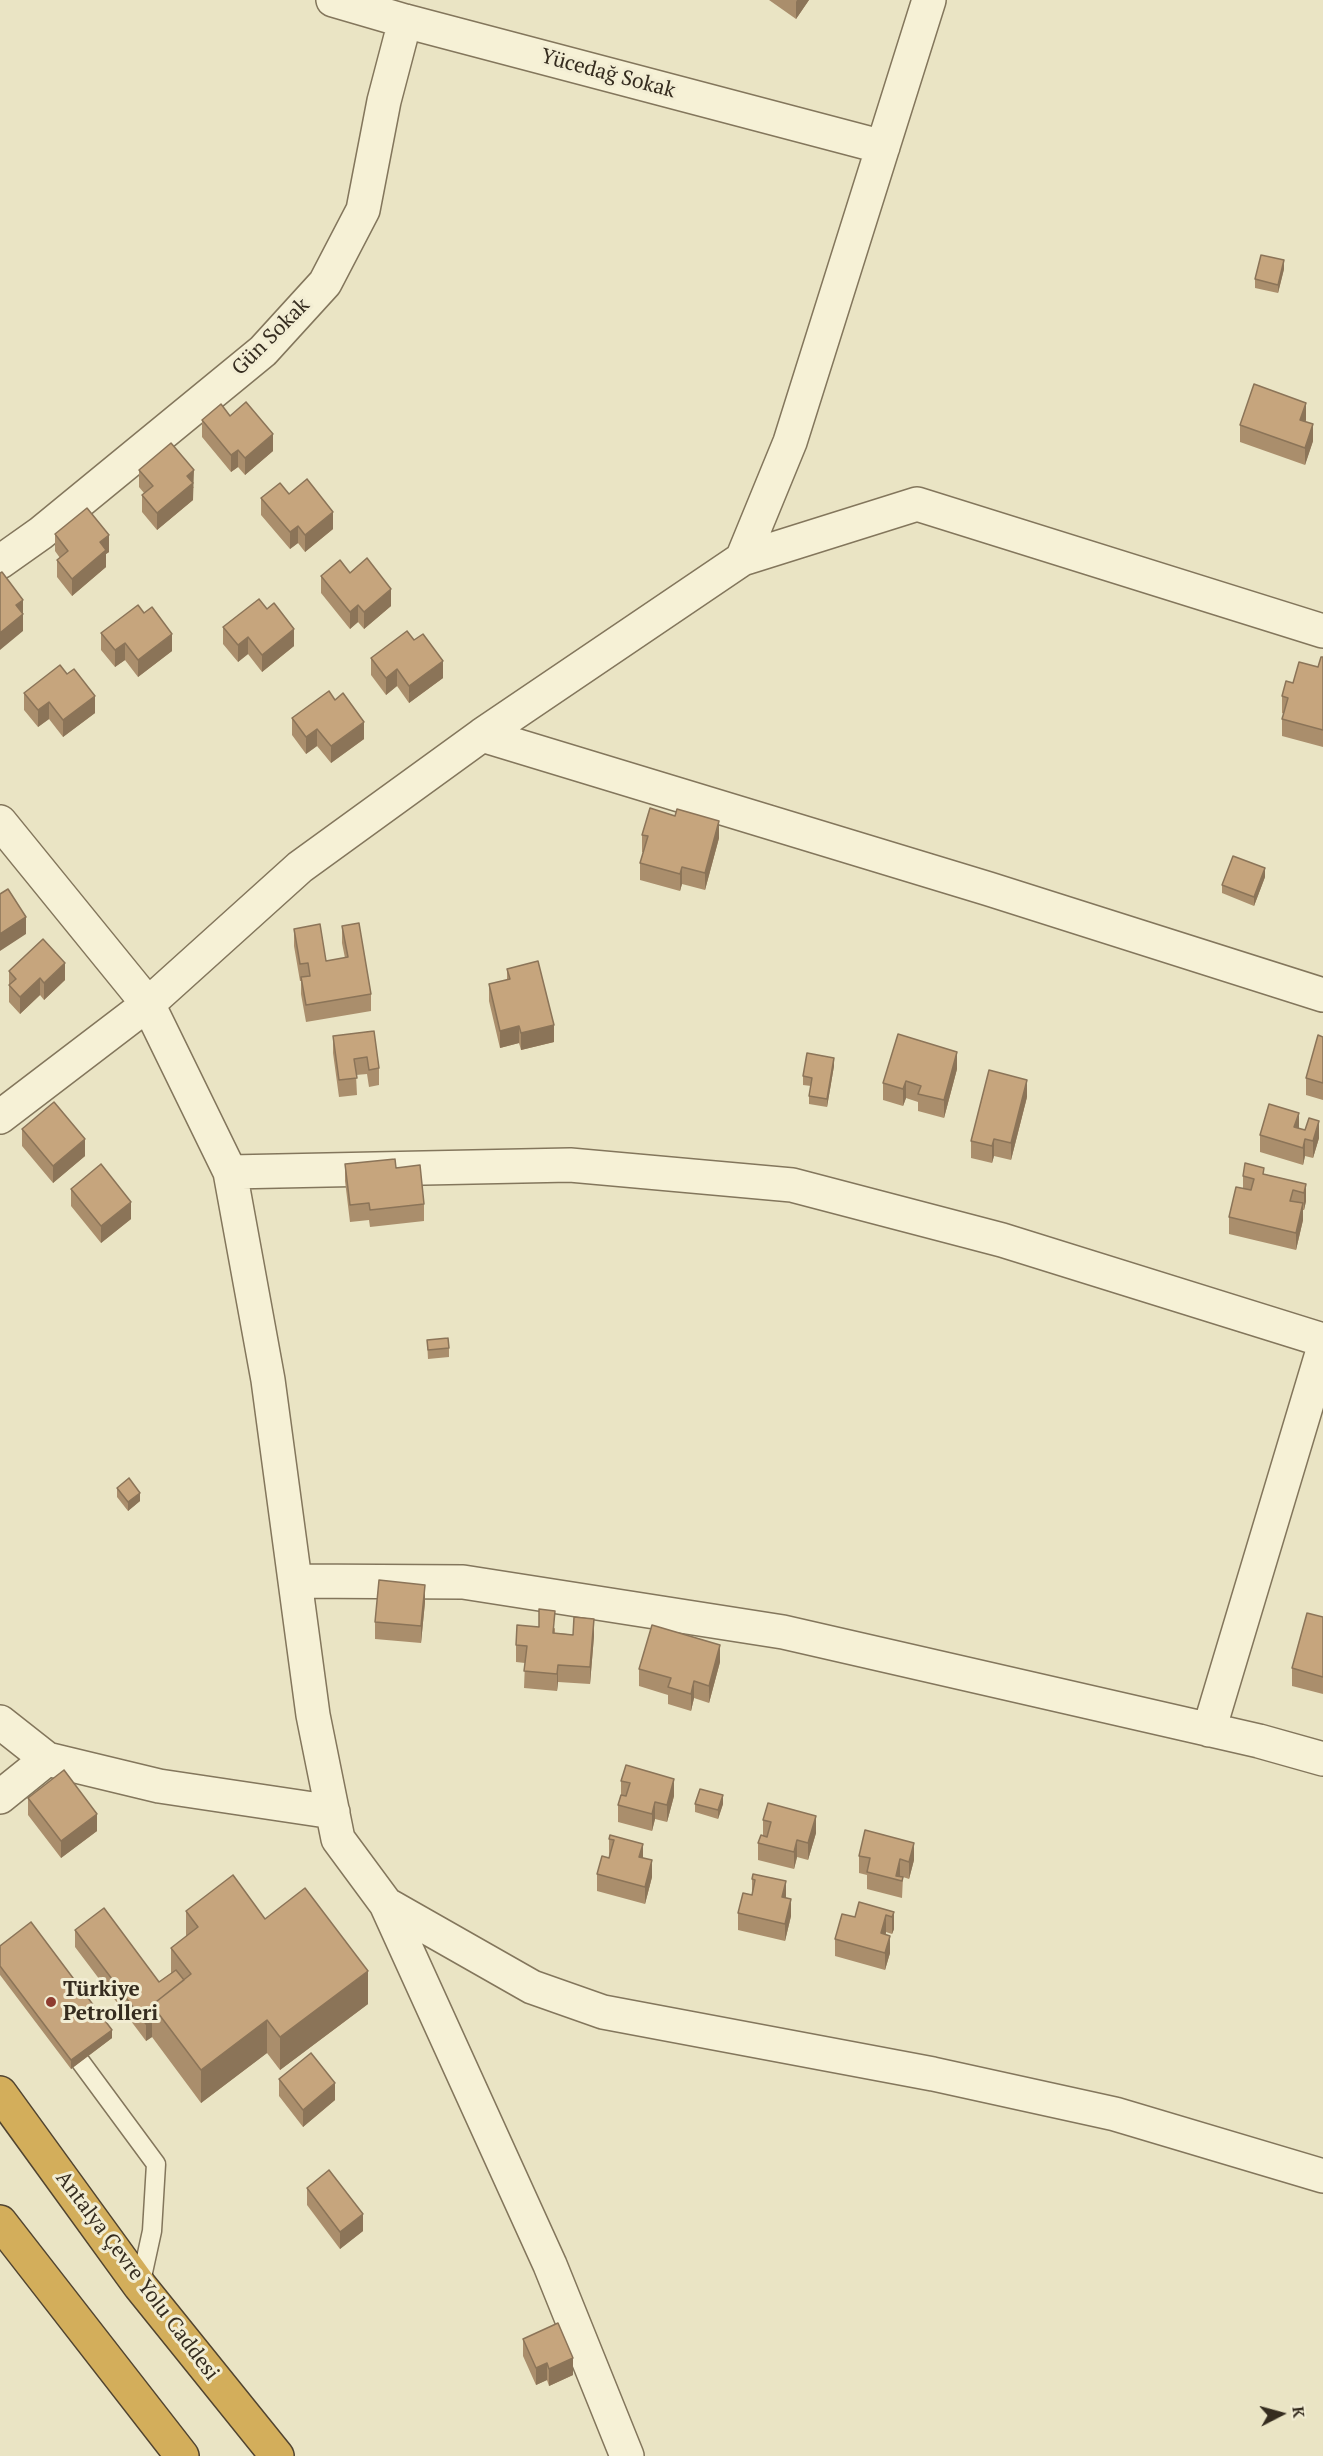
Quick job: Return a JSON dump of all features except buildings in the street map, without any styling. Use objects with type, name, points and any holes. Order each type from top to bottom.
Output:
[{"type":"highway","name":"Antalya Çevre Yolu Caddesi","points":[[0,2093],[140,2286],[277,2456]]},
{"type":"highway","points":[[0,2222],[182,2456]]},
{"type":"street","name":"Yücedağ Sokak","points":[[333,0],[883,147]]},
{"type":"street","points":[[742,559],[790,442],[929,0]]},
{"type":"street","name":"Gün Sokak","points":[[0,562],[41,533],[263,351],[325,283],[363,210],[384,101],[405,21]]},
{"type":"street","points":[[0,1117],[147,1004],[300,867],[482,735],[742,559],[917,504],[1323,631]]},
{"type":"street","points":[[482,735],[989,888],[1323,995]]},
{"type":"street","points":[[0,822],[147,1004],[230,1172],[268,1380],[313,1715],[338,1839],[386,1905],[550,2265],[627,2456]]},
{"type":"street","points":[[230,1172],[570,1166],[792,1185],[1002,1240],[1323,1340]]},
{"type":"street","points":[[1209,1730],[1323,1350]]},
{"type":"street","points":[[295,1581],[463,1582],[783,1632],[1209,1730],[1323,1759]]},
{"type":"street","points":[[0,1722],[47,1758],[159,1786],[333,1812]]},
{"type":"street","points":[[0,1797],[47,1758]]},
{"type":"street","points":[[386,1905],[532,1987],[603,2012],[933,2074],[1115,2114],[1323,2176]]},
{"type":"lane","points":[[57,2030],[156,2164],[152,2231],[140,2286]]},
{"type":"place","name":"Türkiye Petrolleri","points":[[51,2002]]}]
